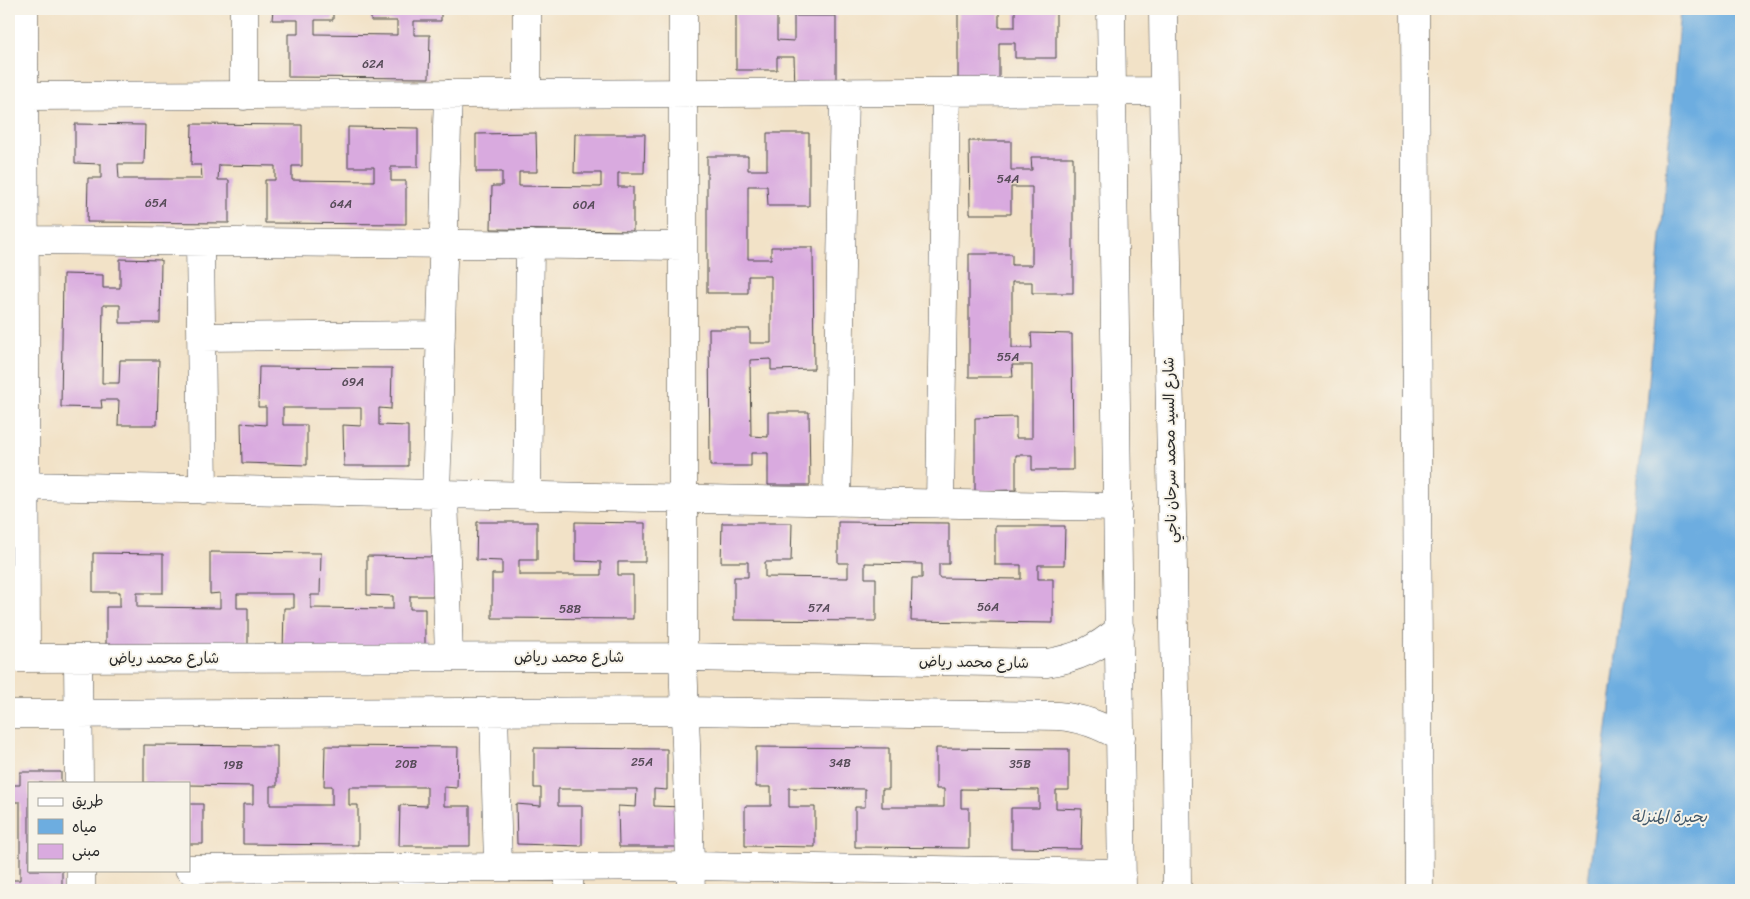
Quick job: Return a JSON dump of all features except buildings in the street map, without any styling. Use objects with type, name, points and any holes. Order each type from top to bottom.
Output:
[{"type":"street","points":[[17,658],[25,486],[25,240],[17,144],[25,96],[24,9]]},
{"type":"street","points":[[244,9],[244,96]]},
{"type":"street","points":[[527,9],[527,94]]},
{"type":"street","points":[[683,9],[683,657],[691,878]]},
{"type":"street","points":[[190,869],[249,879],[412,879],[498,866],[569,878],[1122,882],[1112,9]]},
{"type":"street","name":"شارع السيد محمد سرحان ناجي","points":[[1163,9],[1165,252],[1176,746],[1177,890]]},
{"type":"street","points":[[1415,9],[1419,890]]},
{"type":"street","points":[[25,96],[1164,91]]},
{"type":"street","points":[[838,502],[844,92]]},
{"type":"street","points":[[940,504],[946,92]]},
{"type":"street","points":[[448,94],[441,335],[440,494],[449,657]]},
{"type":"street","points":[[25,240],[683,246]]},
{"type":"street","points":[[200,241],[203,490]]},
{"type":"street","points":[[527,496],[530,244]]},
{"type":"street","points":[[201,337],[441,335]]},
{"type":"street","points":[[25,486],[1118,507]]},
{"type":"street","name":"شارع محمد رياض","points":[[17,658],[683,657],[1047,664],[1087,653],[1120,628]]},
{"type":"street","points":[[78,658],[79,782]]},
{"type":"street","points":[[494,711],[498,866]]},
{"type":"street","points":[[9,714],[685,711],[1058,716],[1091,722],[1121,737]]},
{"type":"street","points":[[81,872],[81,890]]},
{"type":"water","name":"بحيرة المنزلة","points":[[1680,9],[1741,9],[1741,890],[1587,890],[1647,405]]}]
